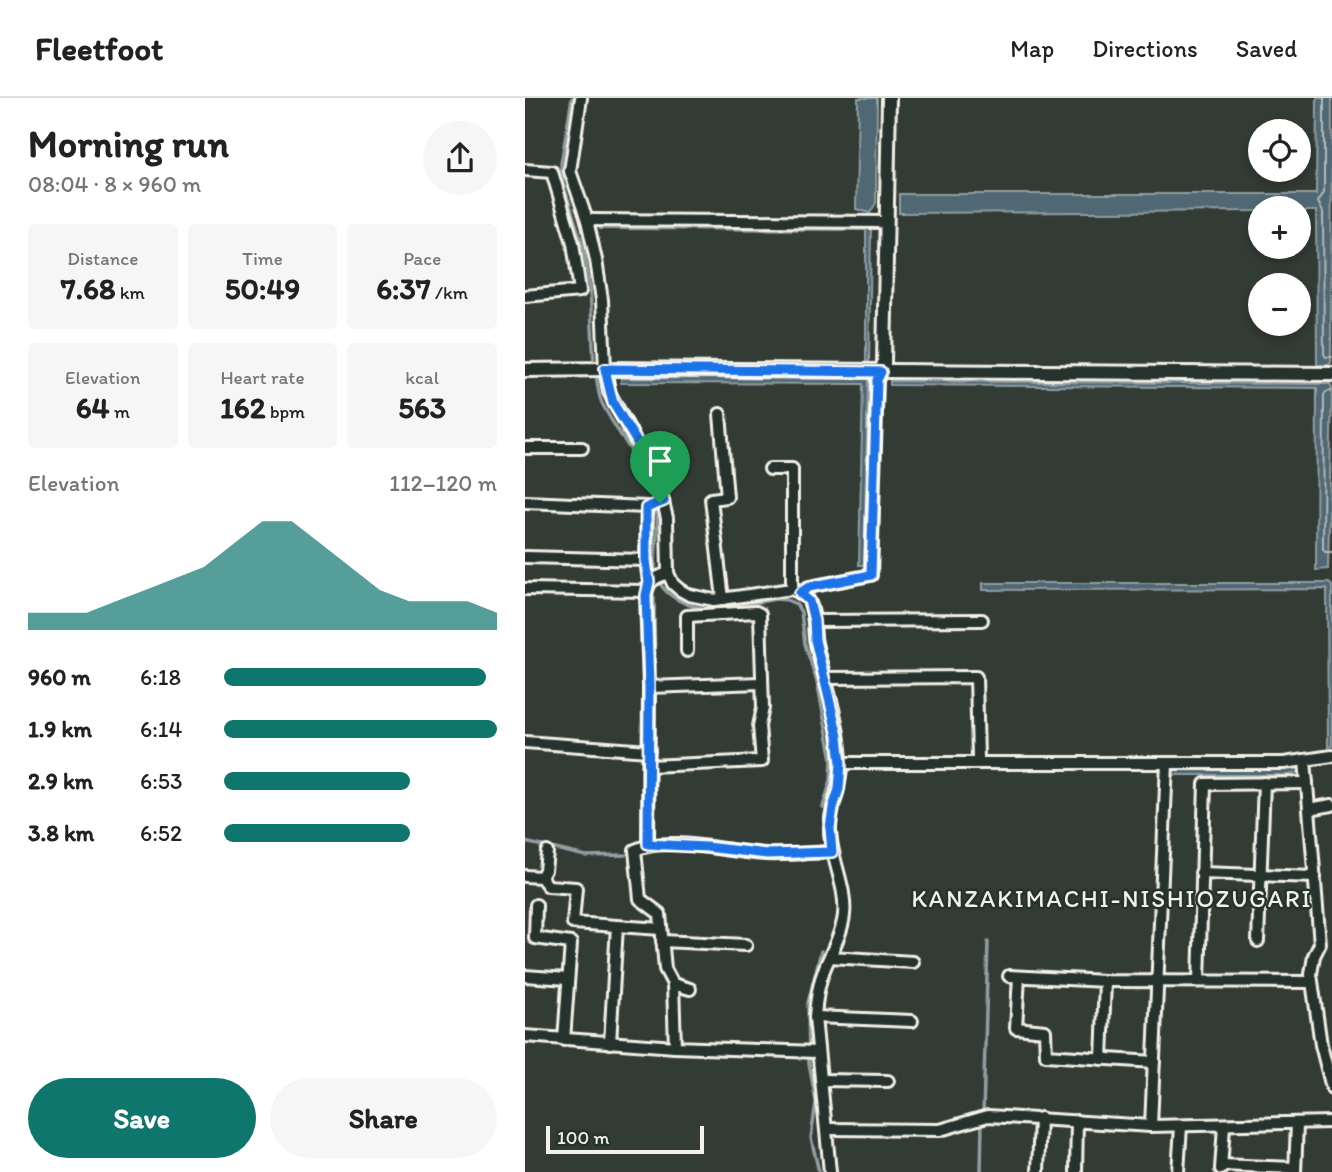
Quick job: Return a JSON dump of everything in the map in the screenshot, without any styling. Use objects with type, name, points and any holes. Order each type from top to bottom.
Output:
[{"type":"street","points":[[582,98],[570,171],[587,220],[602,300],[603,369],[613,403],[658,482],[656,580],[649,687],[648,844]]},
{"type":"street","points":[[687,652],[687,616],[716,606],[871,575],[877,380],[884,363],[889,98]]},
{"type":"street","points":[[525,170],[551,172],[573,243],[580,291],[525,296]]},
{"type":"street","points":[[587,220],[887,222]]},
{"type":"street","points":[[525,370],[1332,374]]},
{"type":"street","points":[[716,606],[711,499],[727,497],[720,414]]},
{"type":"street","points":[[525,448],[582,448]]},
{"type":"street","points":[[770,469],[792,470],[796,591]]},
{"type":"street","points":[[525,502],[656,505]]},
{"type":"street","points":[[656,505],[646,560],[656,580]]},
{"type":"street","points":[[525,556],[646,560]]},
{"type":"street","points":[[525,589],[656,580],[673,584],[689,595],[716,606],[760,614],[763,708],[759,726],[762,761],[649,766]]},
{"type":"street","points":[[796,591],[809,601],[815,640],[838,736],[841,763],[839,789],[830,828],[832,852],[844,902],[844,917],[816,1000],[815,1017],[828,1129],[830,1172]]},
{"type":"street","points":[[814,621],[982,620]]},
{"type":"street","points":[[825,678],[976,677],[978,758]]},
{"type":"street","points":[[649,687],[761,683]]},
{"type":"street","points":[[525,742],[649,751]]},
{"type":"street","points":[[841,763],[1284,763],[1332,756]]},
{"type":"street","points":[[1305,760],[1320,944],[1314,956],[1311,974],[1321,1045],[1332,1088]]},
{"type":"street","points":[[1151,1126],[1167,763]]},
{"type":"street","points":[[1258,941],[1264,783]]},
{"type":"street","points":[[1199,982],[1205,784],[1307,783]]},
{"type":"street","points":[[1309,809],[1332,805]]},
{"type":"street","points":[[675,1047],[673,984],[665,969],[660,914],[640,899],[635,850],[648,844],[767,854],[832,852]]},
{"type":"street","points":[[541,877],[545,870],[547,852]]},
{"type":"street","points":[[1201,873],[1315,877]]},
{"type":"street","points":[[525,876],[541,877],[548,886],[576,888],[573,923],[617,926],[747,946]]},
{"type":"street","points":[[536,905],[535,938],[571,943],[564,1040]]},
{"type":"street","points":[[610,1043],[617,926]]},
{"type":"street","points":[[830,957],[913,962]]},
{"type":"street","points":[[525,976],[568,979]]},
{"type":"street","points":[[1154,1062],[1046,1055],[1045,1031],[1016,1028],[1014,977],[1105,981],[1312,982]]},
{"type":"street","points":[[1102,1059],[1105,981]]},
{"type":"street","points":[[673,984],[690,989]]},
{"type":"street","points":[[815,1017],[912,1021]]},
{"type":"street","points":[[525,1036],[675,1047],[818,1052]]},
{"type":"street","points":[[823,1080],[888,1081]]},
{"type":"street","points":[[828,1129],[940,1129],[984,1116],[1151,1126],[1332,1122]]},
{"type":"street","points":[[1038,1172],[1040,1118]]},
{"type":"street","points":[[1076,1172],[1077,1121]]},
{"type":"street","points":[[1224,1126],[1221,1169],[1295,1170],[1297,1124]]},
{"type":"street","points":[[1178,1172],[1181,1126]]},
{"type":"water","points":[[858,98],[877,98],[876,203],[870,213],[856,209]]},
{"type":"water","points":[[1317,98],[1332,98],[1329,365],[1317,365],[1316,211],[1311,211],[1311,196],[1248,196],[1248,211],[899,213],[899,194],[1316,194]]},
{"type":"water","points":[[600,225],[871,226],[869,363],[866,363],[866,230],[600,229]]},
{"type":"water","points":[[621,378],[868,379],[864,565],[859,565],[863,384],[621,383]]},
{"type":"water","points":[[890,381],[1330,384],[1328,569],[1316,570],[1317,388],[890,385]]},
{"type":"water","points":[[983,583],[1329,583],[1332,586],[1332,746],[1328,747],[1327,589],[983,590]]},
{"type":"water","points":[[1299,767],[1300,772],[1289,775],[1172,775],[1172,770]]},
{"type":"waterway","points":[[572,98],[561,164],[563,183],[584,250],[590,289],[594,365]]},
{"type":"waterway","points":[[596,372],[602,403],[639,464],[654,498],[657,517],[656,575],[665,590],[680,601],[707,609],[776,599],[796,604],[801,612],[805,644],[817,682],[832,759],[831,780],[823,807]]},
{"type":"waterway","points":[[654,597],[655,680]]},
{"type":"waterway","points":[[654,719],[655,695]]},
{"type":"waterway","points":[[654,725],[654,760]]},
{"type":"waterway","points":[[654,771],[654,796]]},
{"type":"waterway","points":[[654,820],[654,839]]},
{"type":"waterway","points":[[525,842],[586,856],[625,855]]},
{"type":"waterway","points":[[983,1114],[988,942]]},
{"type":"waterway","points":[[1163,974],[1164,944]]},
{"type":"waterway","points":[[819,1172],[811,1138],[816,1102],[809,1064],[808,1003],[821,951]]},
{"type":"waterway","points":[[981,1172],[982,1122]]},
{"type":"district","name":"KANZAKIMACHI-NISHIOZUGARI","points":[[1112,899]]},
{"type":"route","points":[[605,369],[881,372],[877,380],[871,575],[809,587],[800,593],[809,601],[815,640],[838,736],[841,763],[839,789],[830,828],[832,852],[767,854],[648,844],[649,687],[646,590],[649,582],[646,560],[646,508],[660,503],[664,501],[658,482],[613,403],[605,369]]}]
